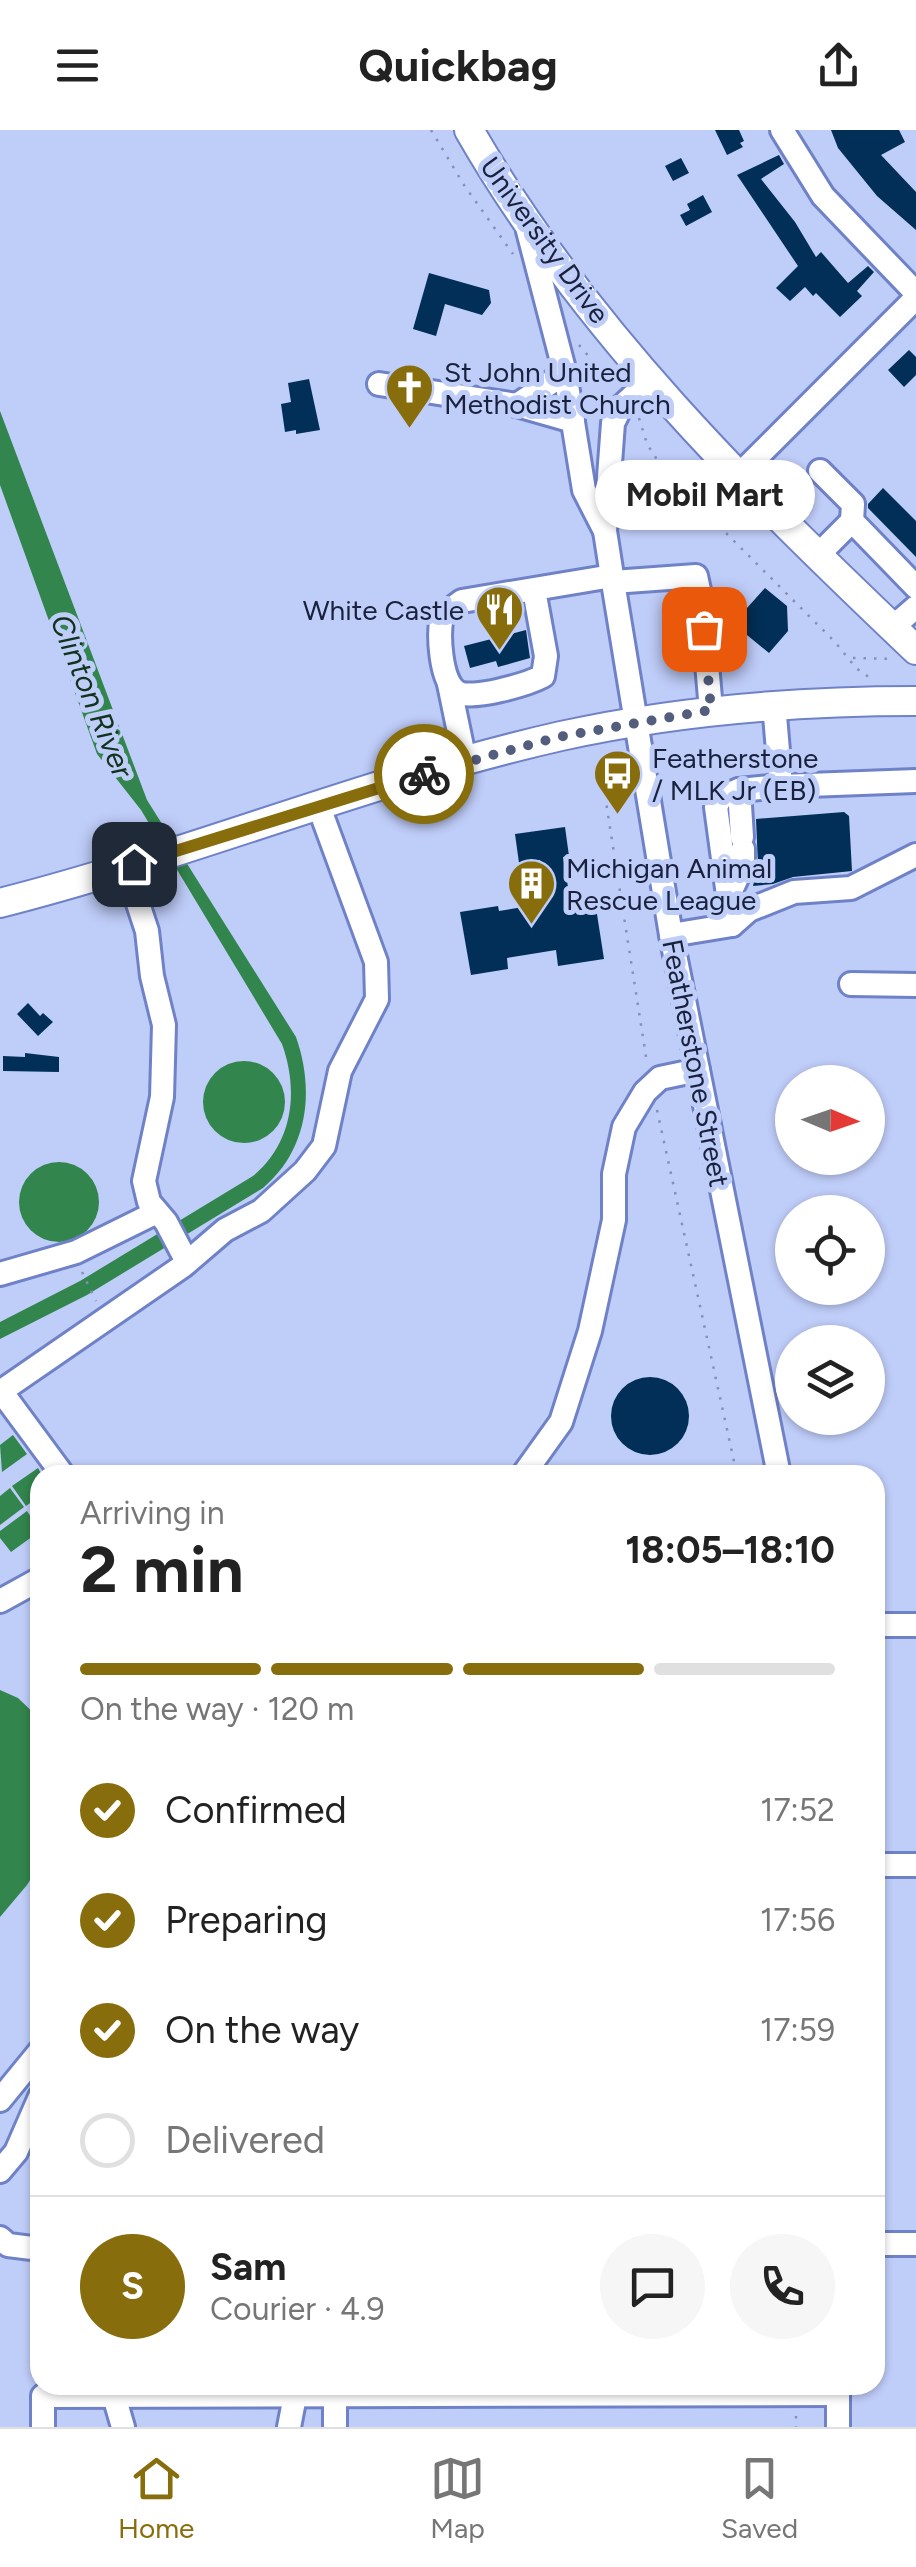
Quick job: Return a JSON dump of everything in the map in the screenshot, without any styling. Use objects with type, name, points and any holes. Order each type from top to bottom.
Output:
[{"type":"main road","name":"University Drive","points":[[469,130],[522,214],[651,379],[739,475],[893,628],[907,654]]},
{"type":"main road","points":[[0,903],[465,760],[558,737],[711,710],[774,704],[916,702]]},
{"type":"street","points":[[739,475],[916,296],[822,196],[782,130]]},
{"type":"street","name":"Featherstone Street","points":[[522,214],[565,373],[584,490],[605,530]]},
{"type":"street","points":[[517,405],[565,373]]},
{"type":"street","name":"Featherstone Street","points":[[651,379],[621,407],[613,423],[605,530],[670,936],[777,1465]]},
{"type":"street","points":[[379,384],[517,405],[573,421]]},
{"type":"street","points":[[819,554],[852,520],[853,504],[820,471]]},
{"type":"street","points":[[852,520],[916,587]]},
{"type":"street","points":[[465,760],[441,649],[442,616],[462,601],[612,579],[696,576],[702,604]]},
{"type":"street","points":[[449,684],[468,696],[543,676],[546,656],[534,590]]},
{"type":"street","points":[[893,628],[916,607]]},
{"type":"street","points":[[704,629],[711,710]]},
{"type":"street","points":[[774,704],[781,786]]},
{"type":"street","points":[[732,924],[716,807],[730,794],[781,786],[916,781]]},
{"type":"street","points":[[728,899],[743,866],[742,843],[730,794]]},
{"type":"street","points":[[56,1465],[0,1391],[184,1256],[262,1211],[324,1146],[340,1071],[377,999],[376,962],[318,807]]},
{"type":"street","points":[[670,936],[732,924],[749,910],[794,892],[851,888],[916,855]]},
{"type":"street","points":[[130,865],[164,1025],[162,1097],[144,1181],[149,1202],[184,1256]]},
{"type":"street","points":[[851,984],[916,985]]},
{"type":"street","points":[[531,1465],[561,1422],[590,1332],[614,1220],[614,1174],[624,1126],[660,1078],[698,1070]]},
{"type":"street","points":[[0,1274],[76,1252],[162,1217]]},
{"type":"street","points":[[0,1601],[30,1584]]},
{"type":"street","points":[[885,1625],[916,1625]]},
{"type":"street","points":[[885,1864],[916,1865]]},
{"type":"street","points":[[0,2100],[30,2063]]},
{"type":"street","points":[[0,2172],[16,2152],[30,2120]]},
{"type":"street","points":[[0,2238],[8,2245],[30,2248]]},
{"type":"street","points":[[885,2244],[916,2244]]},
{"type":"street","points":[[43,2427],[43,2396],[407,2395]]},
{"type":"street","points":[[838,2395],[838,2427]]},
{"type":"street","points":[[114,2396],[123,2427]]},
{"type":"street","points":[[289,2427],[295,2396]]},
{"type":"street","points":[[335,2396],[335,2427]]},
{"type":"path","points":[[432,130],[464,185],[517,260]]},
{"type":"path","points":[[580,346],[618,391]]},
{"type":"path","points":[[639,415],[647,444],[664,472],[856,668]]},
{"type":"path","points":[[850,658],[907,654]]},
{"type":"path","points":[[600,764],[652,1087],[735,1465]]},
{"type":"path","points":[[602,780],[614,772]]},
{"type":"path","points":[[83,1274],[100,1308]]},
{"type":"path","points":[[795,2405],[796,2427]]},
{"type":"water","name":"Clinton River","points":[[0,411],[147,800],[296,1037],[306,1098],[304,1118],[290,1156],[263,1188],[87,1295],[0,1339],[0,1322],[80,1281],[253,1176],[277,1148],[291,1098],[282,1044],[141,810],[97,754],[0,485]]},
{"type":"water","points":[[244,1061],[260,1064],[273,1073],[282,1086],[282,1118],[273,1131],[260,1140],[244,1143],[228,1140],[215,1131],[206,1118],[203,1102],[206,1086],[215,1073],[228,1064]]},
{"type":"water","points":[[59,1162],[74,1165],[87,1174],[96,1187],[96,1217],[87,1230],[74,1239],[59,1242],[44,1239],[31,1230],[22,1217],[19,1202],[22,1187],[31,1174],[44,1165]]},
{"type":"water","points":[[13,1435],[27,1454],[2,1472],[0,1445]]},
{"type":"water","points":[[30,1474],[30,1503],[26,1506],[12,1486]]},
{"type":"water","points":[[10,1488],[24,1507],[0,1525],[0,1496]]},
{"type":"water","points":[[27,1511],[30,1516],[30,1538],[11,1552],[0,1538],[0,1531]]},
{"type":"water","points":[[0,1690],[18,1698],[30,1709],[30,1880],[0,1917]]},
{"type":"building","points":[[715,130],[739,130],[743,147],[727,155]]},
{"type":"building","points":[[831,130],[899,130],[905,142],[881,155],[916,192],[916,230],[877,196],[838,148]]},
{"type":"building","points":[[779,155],[784,164],[761,179],[795,222],[816,257],[821,252],[848,283],[868,266],[874,272],[857,291],[862,296],[840,317],[805,287],[790,301],[776,288],[798,266],[737,175]]},
{"type":"building","points":[[681,158],[689,173],[673,181],[665,166]]},
{"type":"building","points":[[703,195],[712,212],[686,226],[680,215],[690,210],[687,204]]},
{"type":"building","points":[[429,273],[489,290],[491,303],[482,315],[445,304],[436,336],[413,329]]},
{"type":"building","points":[[909,350],[916,357],[916,375],[904,387],[888,370]]},
{"type":"building","points":[[309,379],[320,430],[285,432],[281,404],[291,402],[288,383]]},
{"type":"building","points":[[883,488],[916,521],[916,557],[868,508]]},
{"type":"building","points":[[765,588],[787,606],[788,631],[769,653],[747,635],[747,625],[730,627]]},
{"type":"building","points":[[725,602],[728,627],[719,628],[711,616],[717,603]]},
{"type":"building","points":[[687,605],[695,617],[689,630],[677,631],[675,606]]},
{"type":"building","name":"White Castle","points":[[526,630],[530,658],[498,667],[496,661],[470,668],[464,646]]},
{"type":"building","points":[[844,812],[849,816],[852,871],[753,886],[758,865],[756,819]]},
{"type":"building","name":"Michigan Animal Rescue League","points":[[565,827],[569,856],[563,857],[570,899],[594,895],[604,959],[558,966],[556,950],[507,958],[508,969],[471,975],[460,912],[498,906],[499,911],[547,903],[540,860],[519,863],[515,834]]},
{"type":"building","points":[[28,1003],[40,1016],[43,1013],[53,1022],[38,1036],[17,1014]]},
{"type":"building","points":[[25,1053],[59,1057],[59,1072],[3,1071],[3,1056],[25,1057]]},
{"type":"building","points":[[642,1377],[658,1377],[683,1394],[689,1416],[683,1438],[672,1449],[658,1455],[642,1455],[617,1438],[611,1424],[611,1408],[628,1383]]},
{"type":"way so far","points":[[424,774],[558,737],[711,710],[704,629]]},
{"type":"place","name":"St John United Methodist Church","points":[[409,430]]},
{"type":"place","name":"Mobil Mart","points":[[704,629]]},
{"type":"place","name":"White Castle","points":[[499,652]]},
{"type":"place","name":"Featherstone / MLK Jr (EB)","points":[[617,816]]},
{"type":"place","name":"Michigan Animal Rescue League","points":[[531,926]]},
{"type":"route","points":[[134,864],[424,774]]}]
